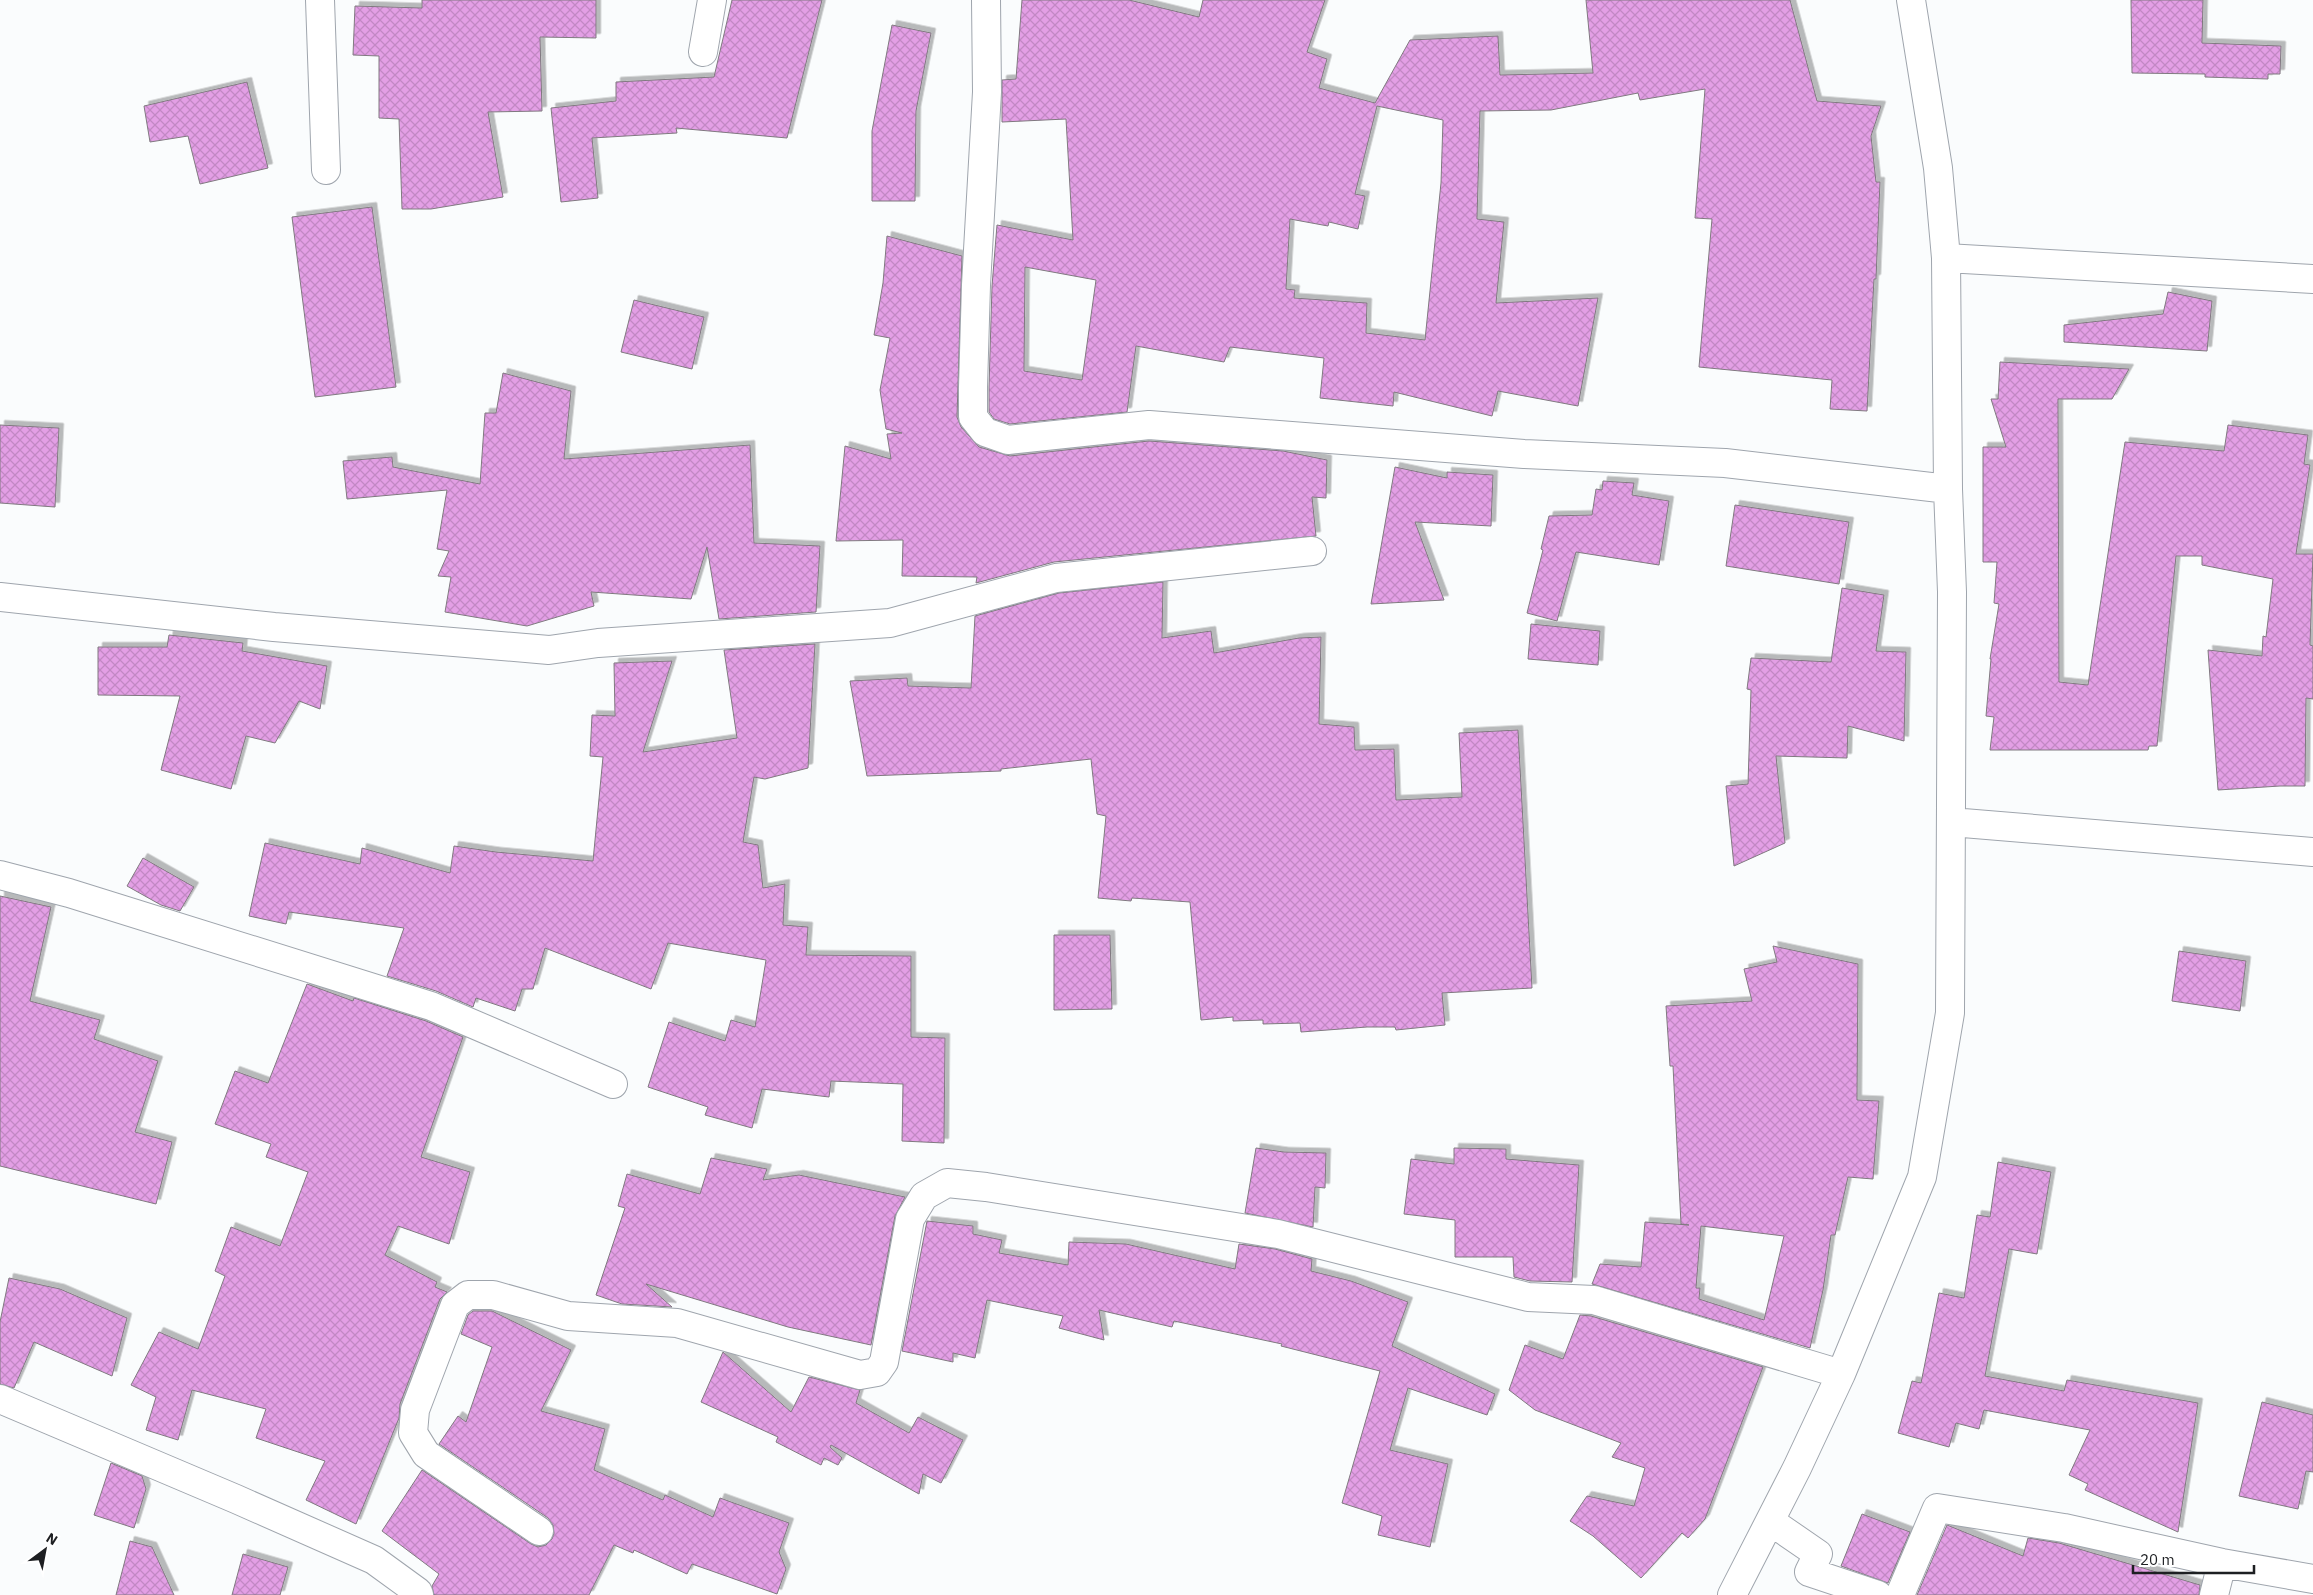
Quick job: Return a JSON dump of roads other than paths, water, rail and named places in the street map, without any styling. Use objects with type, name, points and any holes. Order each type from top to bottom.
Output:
[{"type":"street","points":[[320,0],[326,170]]},
{"type":"street","points":[[703,52],[712,0]]},
{"type":"street","points":[[986,0],[987,92],[976,285],[973,387],[973,417],[985,432],[1008,440],[1150,425],[1524,454],[1725,463],[1948,488]]},
{"type":"street","points":[[1732,1595],[1841,1374],[1922,1177],[1950,1013],[1952,592],[1948,488],[1946,258],[1938,168],[1911,0]]},
{"type":"street","points":[[1946,258],[2313,280]]},
{"type":"street","points":[[0,597],[274,627],[549,650],[598,643],[890,623],[1056,578],[1312,551]]},
{"type":"street","points":[[1951,822],[2313,852]]},
{"type":"street","points":[[0,875],[78,896],[432,1006],[613,1084]]},
{"type":"street","points":[[539,1530],[426,1454],[413,1433],[415,1410],[454,1305],[468,1295],[493,1295],[568,1316],[677,1323],[860,1375],[877,1372],[884,1362],[910,1219],[924,1196],[946,1183],[986,1187],[1278,1234],[1528,1297],[1594,1300],[1841,1374]]},
{"type":"street","points":[[0,1399],[374,1560],[418,1592],[419,1595]]},
{"type":"street","points":[[1900,1595],[1937,1508],[2064,1528],[2222,1563],[2313,1579]]},
{"type":"street","points":[[1770,1521],[1818,1554],[1809,1572],[1878,1595]]},
{"type":"street","points":[[2214,1595],[2222,1563]]}]
